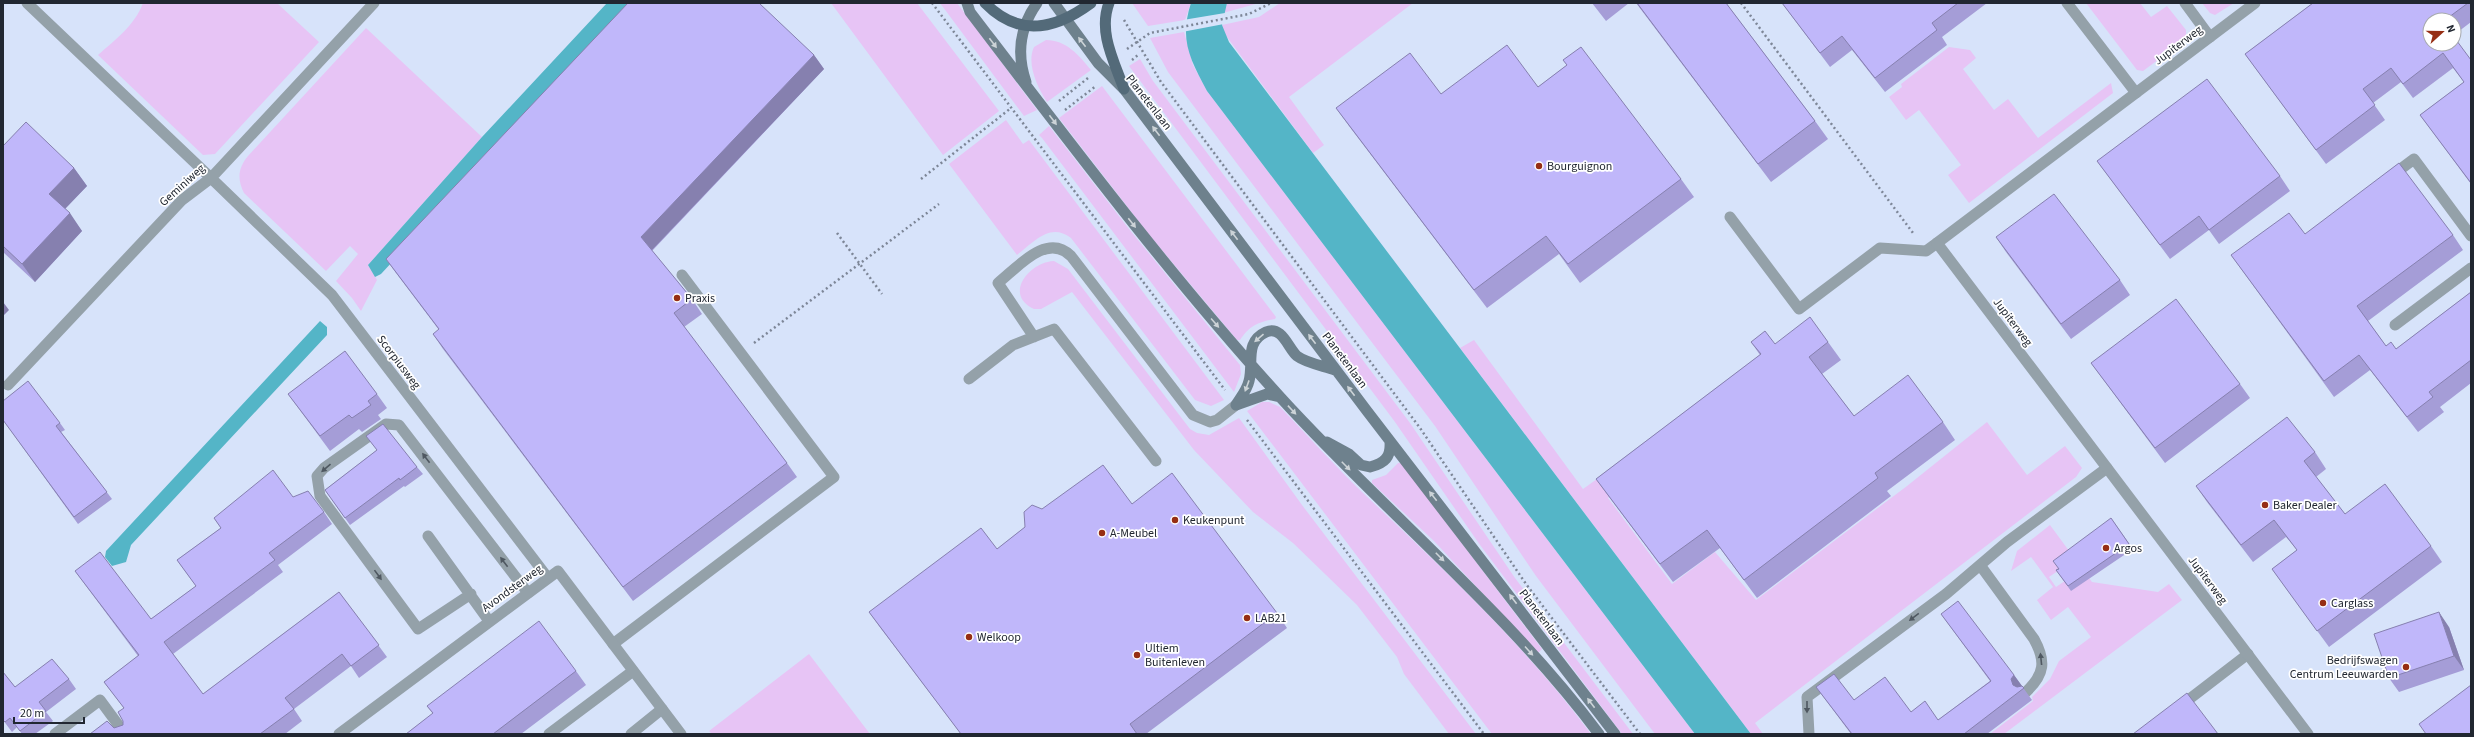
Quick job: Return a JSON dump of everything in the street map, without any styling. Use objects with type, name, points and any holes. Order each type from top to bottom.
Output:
[{"type":"main road","points":[[967,3],[970,12],[1141,234],[1280,397],[1319,438],[1492,610],[1571,697],[1599,734]]},
{"type":"main road","points":[[985,3],[1002,16],[1024,25],[1048,25],[1066,20],[1091,3]]},
{"type":"main road","points":[[1029,89],[1023,72],[1020,49],[1024,25],[1037,3]]},
{"type":"main road","name":"Planetenlaan","points":[[1054,3],[1103,68],[1124,89],[1390,442],[1615,734]]},
{"type":"main road","points":[[1110,3],[1106,11],[1105,28],[1124,89]]},
{"type":"main road","points":[[1236,405],[1246,391],[1252,364],[1251,348],[1258,337],[1271,331],[1281,335],[1298,356],[1336,370]]},
{"type":"main road","points":[[1236,405],[1267,394],[1280,397]]},
{"type":"main road","points":[[1319,438],[1349,454],[1361,465],[1370,467],[1387,460],[1391,453],[1390,442]]},
{"type":"street","name":"Scorpiusweg","points":[[27,3],[332,295],[548,578]]},
{"type":"street","name":"Geminiweg","points":[[8,386],[182,200],[210,178],[374,3]]},
{"type":"street","points":[[2067,3],[2136,93]]},
{"type":"street","points":[[2185,3],[2210,37]]},
{"type":"street","name":"Jupiterweg","points":[[2255,3],[1937,243],[2308,734]]},
{"type":"street","points":[[2383,182],[2414,159],[2471,236]]},
{"type":"street","points":[[1730,217],[1799,309],[1880,248],[1927,251],[1937,243]]},
{"type":"street","points":[[1034,337],[998,283],[1041,249],[1054,246],[1060,248],[1071,256],[1193,415],[1210,422],[1217,420],[1236,405]]},
{"type":"street","points":[[2395,325],[2471,268]]},
{"type":"street","points":[[613,644],[834,477],[682,275]]},
{"type":"street","points":[[969,379],[1013,345],[1054,329],[1156,461]]},
{"type":"street","points":[[471,594],[418,630],[320,496],[317,476],[324,468],[386,424],[399,425],[528,593]]},
{"type":"street","points":[[1809,734],[1807,697],[1946,594],[1980,565],[2107,468]]},
{"type":"street","points":[[428,536],[489,621]]},
{"type":"street","points":[[1980,565],[2034,639],[2040,651],[2042,669],[2037,681],[2026,692]]},
{"type":"street","name":"Avondsterweg","points":[[339,734],[558,571],[681,734]]},
{"type":"street","points":[[2177,708],[2248,654]]},
{"type":"street","points":[[549,734],[632,671]]},
{"type":"street","points":[[55,734],[100,700],[125,734]]},
{"type":"street","points":[[631,734],[662,709]]},
{"type":"path","points":[[932,3],[1484,734]]},
{"type":"path","points":[[1114,59],[1137,40],[1150,33],[1236,16],[1260,10],[1271,3]]},
{"type":"path","points":[[1741,3],[1927,251]]},
{"type":"path","name":"Planetenlaan","points":[[1120,14],[1137,40],[1146,60],[1161,82],[1420,428],[1526,584],[1640,734]]},
{"type":"path","points":[[1025,126],[1103,68]]},
{"type":"path","points":[[1063,111],[1100,83]]},
{"type":"path","points":[[921,179],[1011,108]]},
{"type":"path","points":[[740,353],[940,204]]},
{"type":"path","points":[[837,233],[882,294]]},
{"type":"shaded area","points":[[143,3],[277,3],[319,42],[215,154],[203,155],[98,55],[118,38],[130,25]]},
{"type":"shaded area","points":[[831,3],[917,3],[999,111],[943,155]]},
{"type":"shaded area","points":[[940,3],[957,3],[1037,110],[1024,116]]},
{"type":"shaded area","points":[[1132,3],[1191,3],[1185,20],[1148,26]]},
{"type":"shaded area","points":[[1227,3],[1259,3],[1223,13]]},
{"type":"shaded area","points":[[1280,3],[1413,3],[1289,97],[1324,145],[1313,153],[1224,33],[1222,25],[1259,17]]},
{"type":"shaded area","points":[[2086,3],[2140,3],[2151,17],[2167,6],[2186,30],[2186,39],[2143,71],[2137,70]]},
{"type":"shaded area","points":[[2202,3],[2234,3],[2215,15],[2210,13]]},
{"type":"shaded area","points":[[366,28],[482,137],[368,265],[377,280],[361,311],[352,298],[336,281],[358,254],[350,246],[326,271],[244,193],[240,183],[240,169],[248,156]]},
{"type":"shaded area","points":[[1184,32],[1193,65],[1207,91],[1695,734],[1655,734],[1536,576],[1435,426],[1168,72],[1150,38]]},
{"type":"shaded area","points":[[1046,40],[1060,43],[1072,49],[1091,70],[1047,102],[1034,76],[1031,61],[1034,47]]},
{"type":"shaded area","points":[[1949,47],[1970,50],[1976,58],[1963,69],[1994,110],[2008,99],[2038,138],[2111,83],[2113,93],[1969,203],[1948,175],[1961,165],[1919,110],[1906,120],[1889,97],[1902,87],[1901,84]]},
{"type":"shaded area","points":[[1140,59],[1153,81],[1410,423],[1515,578],[1633,734],[1622,734],[1480,545],[1395,422],[1129,66]]},
{"type":"shaded area","points":[[1102,86],[1276,317],[1275,319],[1264,321],[1255,325],[1247,331],[1240,340],[1237,340],[1146,231],[1059,118]]},
{"type":"shaded area","points":[[1006,120],[1023,144],[1029,140],[1224,400],[1211,406],[1195,400],[1071,238],[1056,232],[1049,233],[1036,240],[1017,255],[949,164]]},
{"type":"shaded area","points":[[1049,126],[1129,229],[1240,365],[1241,374],[1234,392],[1039,135]]},
{"type":"shaded area","points":[[1054,261],[1068,269],[1190,429],[1197,433],[1209,435],[1239,418],[1302,505],[1476,734],[1449,734],[1404,674],[1397,657],[1357,605],[1293,543],[1253,512],[1194,450],[1072,292],[1041,309],[1034,309],[1025,303],[1021,296],[1020,288],[1023,280],[1036,267]]},
{"type":"shaded area","points":[[1474,340],[1583,489],[1604,474],[1615,490],[1608,498],[1672,584],[1715,552],[1756,600],[1907,486],[1987,422],[2027,475],[2065,446],[2082,468],[2076,477],[1755,723],[1763,734],[1751,734],[1460,348]]},
{"type":"shaded area","points":[[1262,402],[1269,402],[1280,407],[1352,482],[1482,608],[1539,669],[1591,734],[1492,734],[1247,411]]},
{"type":"shaded area","points":[[1398,463],[1401,463],[1542,649],[1538,653],[1434,541],[1372,483],[1372,480],[1386,475]]},
{"type":"shaded area","points":[[2050,525],[2092,582],[2158,592],[2169,584],[2182,600],[2004,734],[1990,734],[2033,701],[2032,697],[2050,679],[2059,661],[2091,637],[2068,607],[2051,620],[2037,600],[2053,587],[2031,557],[2011,571],[2017,551]],"holes":[[[2068,564],[2075,574],[2056,587],[2049,577]]]},
{"type":"shaded area","points":[[809,654],[870,734],[712,734],[709,731]]},
{"type":"water","points":[[607,3],[632,3],[381,274],[375,277],[368,265],[482,137]]},
{"type":"water","points":[[1191,3],[1227,3],[1222,25],[1229,42],[1751,734],[1695,734],[1207,91],[1191,59],[1186,39],[1186,28]]},
{"type":"water","points":[[320,321],[327,327],[327,335],[131,545],[126,562],[112,566],[105,557],[106,551]]},
{"type":"pier","points":[[1225,13],[1224,24],[1182,32],[1183,20]]},
{"type":"building","points":[[628,3],[759,3],[814,55],[641,237],[692,299],[674,313],[787,463],[623,587],[433,334],[439,329],[386,259]]},
{"type":"building","points":[[1637,3],[1726,3],[1815,121],[1758,164]]},
{"type":"building","points":[[1782,3],[1958,3],[1932,23],[1937,30],[1875,78],[1842,36],[1820,53]]},
{"type":"building","points":[[2313,3],[2468,3],[2456,12],[2422,12],[2422,52],[2462,52],[2462,48],[2471,60],[2471,183],[2420,115],[2464,82],[2443,53],[2403,84],[2391,68],[2363,89],[2375,105],[2316,150],[2245,54]]},
{"type":"building","points":[[1507,45],[1538,87],[1567,65],[1563,60],[1581,47],[1681,179],[1568,264],[1546,236],[1474,290],[1336,108],[1410,53],[1441,94]]},
{"type":"building","points":[[2207,79],[2280,176],[2209,230],[2199,216],[2160,245],[2097,161]]},
{"type":"building","points":[[26,122],[74,168],[49,194],[70,213],[22,264],[3,246],[3,146]]},
{"type":"building","points":[[2399,163],[2453,235],[2357,306],[2386,346],[2391,342],[2396,349],[2471,292],[2471,360],[2429,392],[2433,397],[2407,417],[2359,355],[2324,381],[2231,255],[2289,213],[2305,234]]},
{"type":"building","points":[[2054,194],[2120,280],[2061,324],[1996,237]]},
{"type":"building","points":[[2176,299],[2240,384],[2155,448],[2091,363]]},
{"type":"building","points":[[1810,317],[1828,342],[1809,357],[1854,416],[1908,375],[1943,422],[1875,473],[1878,478],[1744,580],[1707,530],[1660,564],[1596,479],[1761,354],[1751,342],[1765,331],[1775,344]]},
{"type":"building","points":[[345,351],[377,394],[368,401],[371,405],[352,418],[349,415],[320,436],[288,394]]},
{"type":"building","points":[[28,381],[60,423],[56,426],[107,492],[74,517],[3,420],[3,401]]},
{"type":"building","points":[[2287,417],[2315,452],[2304,461],[2345,514],[2385,484],[2431,546],[2317,631],[2272,569],[2297,550],[2274,520],[2241,545],[2196,486]]},
{"type":"building","points":[[383,424],[417,467],[400,480],[399,478],[345,518],[325,490],[377,450],[366,436]]},
{"type":"building","points":[[1103,465],[1132,504],[1172,473],[1277,613],[1130,724],[1137,734],[961,734],[869,612],[981,528],[997,549],[1025,527],[1024,512],[1032,505],[1042,509]]},
{"type":"building","points":[[273,470],[293,497],[308,491],[324,512],[269,553],[275,560],[164,642],[203,694],[339,592],[379,645],[351,666],[342,654],[285,698],[294,709],[260,734],[90,734],[107,721],[114,728],[123,725],[123,721],[118,712],[124,708],[104,682],[139,655],[75,571],[100,552],[151,619],[196,586],[177,560],[221,528],[214,518]]},
{"type":"building","points":[[2111,518],[2129,544],[2068,586],[2056,570],[2059,569],[2053,561]]},
{"type":"building","points":[[1958,601],[2014,675],[2011,679],[2013,685],[2017,687],[2022,686],[2024,688],[1964,734],[1852,734],[1816,687],[1834,674],[1854,700],[1885,677],[1911,712],[1925,701],[1938,720],[1991,681],[1941,614]]},
{"type":"building","points":[[2439,612],[2454,656],[2389,678],[2374,634]]},
{"type":"building","points":[[539,621],[576,671],[493,734],[406,734],[433,713],[427,706]]},
{"type":"building","points":[[52,659],[69,679],[39,702],[46,711],[20,731],[10,718],[5,722],[3,720],[3,672],[15,687]]},
{"type":"building","points":[[2471,685],[2471,734],[2426,734],[2419,724]]},
{"type":"building","points":[[2187,693],[2218,734],[2133,734]]},
{"type":"place","name":"Bourguignon","points":[[1539,166]]},
{"type":"place","name":"Praxis","points":[[677,298]]},
{"type":"place","name":"Baker Dealer","points":[[2265,505]]},
{"type":"place","name":"Keukenpunt","points":[[1175,520]]},
{"type":"place","name":"A-Meubel","points":[[1102,533]]},
{"type":"place","name":"Argos","points":[[2106,548]]},
{"type":"place","name":"Carglass","points":[[2323,603]]},
{"type":"place","name":"LAB21","points":[[1247,618]]},
{"type":"place","name":"Welkoop","points":[[969,637]]},
{"type":"place","name":"Ultiem Buitenleven","points":[[1137,655]]},
{"type":"place","name":"Bedrijfswagen Centrum Leeuwarden","points":[[2406,667]]}]
